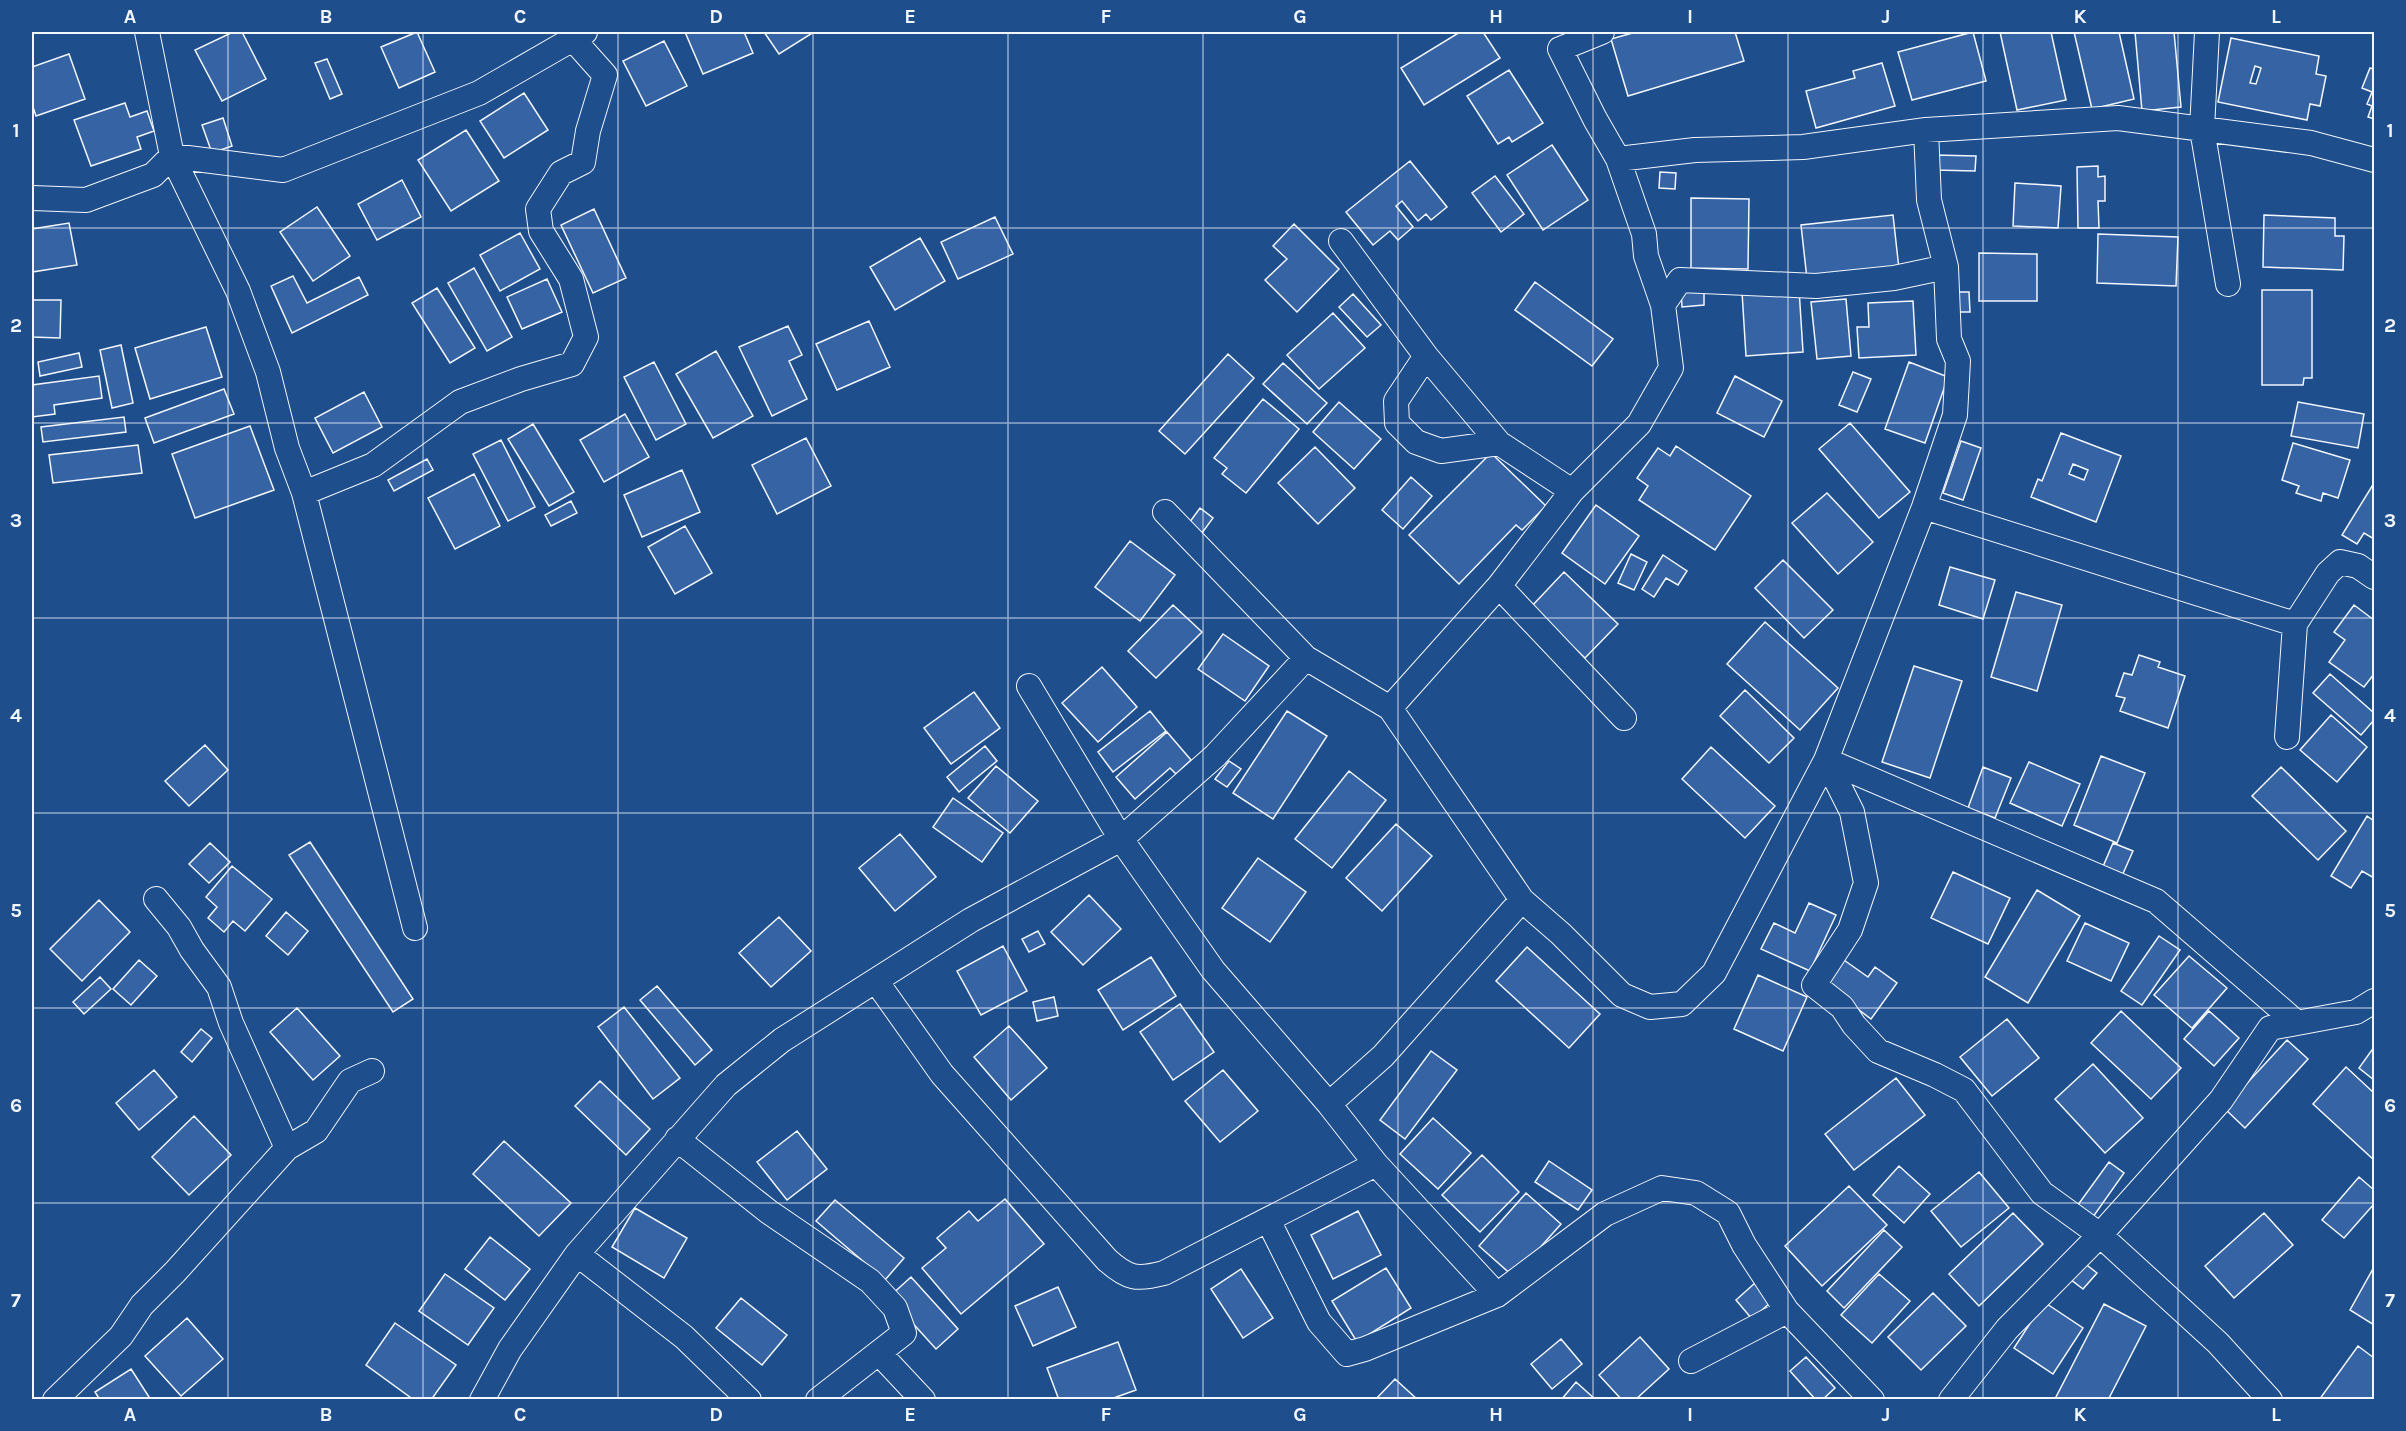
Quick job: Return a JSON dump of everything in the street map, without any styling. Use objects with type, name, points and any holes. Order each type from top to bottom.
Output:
[{"type":"street","points":[[147,32],[172,156],[238,291],[268,372],[287,448],[304,493],[415,928]]},
{"type":"street","points":[[1390,708],[1499,586],[1572,491],[1639,424],[1671,368],[1662,305],[1646,256],[1644,234],[1618,159],[1595,119],[1562,40],[1602,32]]},
{"type":"street","points":[[2207,32],[2202,129],[2228,284]]},
{"type":"street","points":[[172,156],[283,170],[479,93],[576,34],[605,75],[588,131],[583,162],[561,173],[538,209],[541,231],[571,279],[585,337],[572,364],[521,379],[460,402],[373,465],[304,493]]},
{"type":"street","points":[[1618,159],[1695,150],[1803,147],[1926,130],[2118,118],[2311,143],[2374,160]]},
{"type":"street","points":[[1165,512],[1306,658],[1390,708],[1522,900],[1561,934],[1622,995],[1650,1007],[1683,1004],[1714,973],[1826,760],[1924,507],[1955,415],[1958,361],[1949,339],[1946,267],[1929,200],[1926,130]]},
{"type":"street","points":[[32,198],[86,200],[153,175],[172,156]]},
{"type":"street","points":[[1341,241],[1426,356],[1499,443],[1572,491]]},
{"type":"street","points":[[1662,305],[1680,280],[1816,286],[1894,278],[1946,267]]},
{"type":"street","points":[[1426,356],[1396,401],[1397,423],[1416,442],[1441,451],[1499,443]]},
{"type":"street","points":[[1924,507],[2295,624]]},
{"type":"street","points":[[2287,737],[2295,624],[2328,573],[2340,562],[2358,566],[2374,577]]},
{"type":"street","points":[[1499,586],[1624,718]]},
{"type":"street","points":[[482,1400],[510,1349],[576,1254],[726,1085],[782,1040],[971,920],[1121,840],[1215,756],[1306,658]]},
{"type":"street","points":[[1029,686],[1121,840],[1213,970],[1329,1104],[1376,1164],[1497,1294]]},
{"type":"street","points":[[1826,760],[2156,901],[2296,1023]]},
{"type":"street","points":[[1826,760],[1852,812],[1866,883],[1850,930],[1814,985],[1842,1007],[1854,1025],[1878,1051],[1964,1090],[2042,1192],[2100,1235],[2218,1343],[2270,1400]]},
{"type":"street","points":[[156,899],[179,927],[192,950],[219,987],[231,1023],[287,1148]]},
{"type":"street","points":[[1329,1104],[1383,1056],[1522,900]]},
{"type":"street","points":[[876,981],[942,1074],[1120,1272],[1141,1279],[1164,1273],[1376,1164]]},
{"type":"street","points":[[1951,1400],[2007,1329],[2100,1235],[2221,1100],[2270,1028],[2356,1012],[2374,1001]]},
{"type":"street","points":[[55,1400],[121,1336],[142,1305],[175,1272],[287,1148],[316,1131],[350,1082],[372,1071]]},
{"type":"street","points":[[676,1139],[769,1212],[870,1281],[895,1308],[904,1333],[818,1400]]},
{"type":"street","points":[[1268,1220],[1319,1322],[1347,1354],[1365,1349],[1497,1294],[1605,1214],[1662,1188],[1696,1192],[1728,1213],[1744,1245],[1787,1311],[1872,1400]]},
{"type":"street","points":[[576,1254],[684,1337],[749,1400]]},
{"type":"street","points":[[1690,1361],[1787,1311]]},
{"type":"street","points":[[879,1353],[923,1400]]},
{"type":"building","points":[[233,32],[242,32],[266,79],[222,101],[195,50]]},
{"type":"building","points":[[417,32],[435,72],[399,88],[381,47]]},
{"type":"building","points":[[685,32],[744,32],[753,53],[703,74]]},
{"type":"building","points":[[764,32],[814,32],[779,54]]},
{"type":"building","points":[[1460,32],[1483,32],[1500,58],[1424,105],[1401,68]]},
{"type":"building","points":[[1636,32],[1735,32],[1744,61],[1628,96],[1611,39]]},
{"type":"building","points":[[1973,32],[1986,81],[1912,100],[1898,52]]},
{"type":"building","points":[[2000,32],[2051,32],[2066,100],[2017,110]]},
{"type":"building","points":[[2074,32],[2119,32],[2134,99],[2092,109]]},
{"type":"building","points":[[2135,32],[2174,32],[2181,107],[2142,111]]},
{"type":"building","points":[[2231,38],[2319,56],[2316,74],[2326,76],[2320,106],[2310,104],[2307,120],[2218,102]],"holes":[[[2255,66],[2261,68],[2256,84],[2250,83]]]},
{"type":"building","points":[[664,41],[687,86],[646,106],[623,61]]},
{"type":"building","points":[[69,54],[85,99],[36,116],[32,104],[32,67]]},
{"type":"building","points":[[327,59],[342,94],[330,99],[315,63]]},
{"type":"building","points":[[1882,63],[1895,106],[1816,128],[1806,91],[1855,78],[1853,71]]},
{"type":"building","points":[[2370,68],[2374,69],[2374,119],[2368,117],[2372,106],[2367,104],[2372,92],[2362,88]]},
{"type":"building","points":[[1509,70],[1543,123],[1512,142],[1509,137],[1498,144],[1467,96]]},
{"type":"building","points":[[524,93],[548,130],[504,158],[480,121]]},
{"type":"building","points":[[125,103],[130,117],[147,111],[154,131],[137,137],[141,149],[91,166],[74,120]]},
{"type":"building","points":[[223,118],[232,146],[212,153],[202,125]]},
{"type":"building","points":[[466,130],[499,181],[451,211],[418,160]]},
{"type":"building","points":[[1552,145],[1588,200],[1543,230],[1507,175]]},
{"type":"building","points":[[1934,155],[1976,156],[1975,171],[1934,170]]},
{"type":"building","points":[[1410,161],[1447,207],[1431,220],[1426,214],[1418,221],[1402,201],[1396,206],[1413,227],[1398,240],[1390,231],[1373,245],[1346,212]]},
{"type":"building","points":[[2098,166],[2098,177],[2105,176],[2105,201],[2098,201],[2099,228],[2078,228],[2077,167]]},
{"type":"building","points":[[1660,172],[1676,173],[1675,189],[1659,188]]},
{"type":"building","points":[[1495,176],[1524,214],[1501,232],[1472,193]]},
{"type":"building","points":[[402,180],[421,217],[377,240],[358,204]]},
{"type":"building","points":[[2015,183],[2061,186],[2058,228],[2013,226]]},
{"type":"building","points":[[1691,198],[1749,199],[1748,269],[1691,268]]},
{"type":"building","points":[[317,207],[350,256],[313,281],[280,232]]},
{"type":"building","points":[[594,209],[626,278],[593,293],[561,225]]},
{"type":"building","points":[[1893,215],[1899,269],[1807,279],[1801,225]]},
{"type":"building","points":[[2264,215],[2335,218],[2335,236],[2344,236],[2343,270],[2263,267]]},
{"type":"building","points":[[995,217],[1013,254],[958,279],[941,242]]},
{"type":"building","points":[[69,223],[77,265],[32,272],[32,229]]},
{"type":"building","points":[[1294,224],[1339,269],[1297,312],[1265,280],[1287,259],[1273,246]]},
{"type":"building","points":[[520,233],[540,269],[500,291],[480,255]]},
{"type":"building","points":[[2098,234],[2178,237],[2176,286],[2097,283]]},
{"type":"building","points":[[920,238],[945,281],[895,310],[870,267]]},
{"type":"building","points":[[1979,253],[2037,254],[2037,301],[1979,301]]},
{"type":"building","points":[[474,268],[512,337],[487,351],[448,283]]},
{"type":"building","points":[[293,276],[307,303],[359,277],[368,295],[292,333],[271,286]]},
{"type":"building","points":[[547,279],[562,312],[522,329],[507,297]]},
{"type":"building","points":[[1535,282],[1613,339],[1592,366],[1515,310]]},
{"type":"building","points":[[437,288],[475,348],[450,363],[412,303]]},
{"type":"building","points":[[1704,289],[1704,305],[1682,307],[1681,291]]},
{"type":"building","points":[[1799,289],[1803,352],[1746,356],[1742,292]]},
{"type":"building","points":[[2262,290],[2312,290],[2312,378],[2304,378],[2303,385],[2262,385]]},
{"type":"building","points":[[1954,292],[1969,292],[1970,312],[1954,312]]},
{"type":"building","points":[[1353,294],[1381,325],[1367,337],[1339,307]]},
{"type":"building","points":[[1846,299],[1851,356],[1817,359],[1811,302]]},
{"type":"building","points":[[32,300],[61,300],[60,338],[32,337]]},
{"type":"building","points":[[1913,301],[1916,355],[1859,358],[1857,327],[1869,327],[1868,303]]},
{"type":"building","points":[[1333,313],[1365,348],[1319,389],[1287,355]]},
{"type":"building","points":[[869,321],[890,367],[837,390],[816,344]]},
{"type":"building","points":[[788,326],[802,355],[789,361],[807,399],[772,416],[739,347]]},
{"type":"building","points":[[206,327],[222,377],[150,399],[135,348]]},
{"type":"building","points":[[121,345],[133,403],[112,408],[100,350]]},
{"type":"building","points":[[716,351],[753,416],[713,438],[676,374]]},
{"type":"building","points":[[79,353],[82,367],[40,376],[38,362]]},
{"type":"building","points":[[1228,354],[1254,378],[1185,454],[1159,431]]},
{"type":"building","points":[[654,362],[686,424],[656,440],[624,377]]},
{"type":"building","points":[[1909,362],[1948,377],[1925,443],[1885,429]]},
{"type":"building","points":[[1283,363],[1327,403],[1307,424],[1263,384]]},
{"type":"building","points":[[1853,372],[1871,379],[1857,412],[1839,405]]},
{"type":"building","points":[[99,376],[102,398],[54,405],[55,414],[32,417],[32,385]]},
{"type":"building","points":[[1735,376],[1782,401],[1764,437],[1717,413]]},
{"type":"building","points":[[224,389],[234,414],[154,443],[145,418]]},
{"type":"building","points":[[364,392],[382,427],[333,453],[315,418]]},
{"type":"building","points":[[1263,399],[1299,429],[1246,493],[1222,474],[1227,468],[1214,458]]},
{"type":"building","points":[[1339,402],[1381,439],[1354,469],[1313,432]]},
{"type":"building","points":[[2298,402],[2364,414],[2358,448],[2291,436]]},
{"type":"building","points":[[625,414],[649,457],[604,482],[580,440]]},
{"type":"building","points":[[124,417],[126,432],[43,442],[41,427]]},
{"type":"building","points":[[1850,423],[1910,492],[1879,518],[1819,449]]},
{"type":"building","points":[[533,424],[574,492],[549,506],[508,439]]},
{"type":"building","points":[[250,426],[274,490],[195,518],[172,454]]},
{"type":"building","points":[[2061,433],[2121,456],[2096,522],[2031,497],[2038,479],[2042,481]],"holes":[[[2073,464],[2088,470],[2084,480],[2069,474]]]},
{"type":"building","points":[[806,438],[831,486],[777,514],[752,465]]},
{"type":"building","points":[[501,440],[535,507],[508,521],[473,454]]},
{"type":"building","points":[[1961,441],[1981,448],[1963,500],[1943,493]]},
{"type":"building","points":[[2293,443],[2350,460],[2338,498],[2323,493],[2321,501],[2296,493],[2299,486],[2282,480]]},
{"type":"building","points":[[138,445],[142,473],[53,483],[49,455]]},
{"type":"building","points":[[1676,446],[1751,496],[1715,550],[1639,500],[1648,486],[1637,478],[1658,448],[1670,456]]},
{"type":"building","points":[[1315,447],[1355,488],[1318,524],[1278,483]]},
{"type":"building","points":[[1491,453],[1546,506],[1522,530],[1516,525],[1459,584],[1409,535]]},
{"type":"building","points":[[427,459],[433,470],[394,491],[388,480]]},
{"type":"building","points":[[682,470],[700,512],[642,537],[624,495]]},
{"type":"building","points":[[474,474],[500,526],[455,549],[428,498]]},
{"type":"building","points":[[1411,477],[1432,496],[1403,529],[1382,510]]},
{"type":"building","points":[[2374,483],[2374,539],[2364,533],[2357,544],[2342,535]]},
{"type":"building","points":[[1827,493],[1873,542],[1838,574],[1792,523]]},
{"type":"building","points":[[571,501],[577,513],[551,526],[545,515]]},
{"type":"building","points":[[1596,505],[1639,536],[1605,584],[1562,553]]},
{"type":"building","points":[[1200,508],[1213,518],[1202,533],[1189,523]]},
{"type":"building","points":[[685,526],[712,573],[675,594],[648,547]]},
{"type":"building","points":[[1130,541],[1175,575],[1140,621],[1095,587]]},
{"type":"building","points":[[1631,554],[1647,562],[1634,590],[1618,583]]},
{"type":"building","points":[[1663,555],[1687,571],[1678,585],[1666,578],[1654,597],[1642,589]]},
{"type":"building","points":[[1783,560],[1833,610],[1804,638],[1755,588]]},
{"type":"building","points":[[1950,567],[1995,580],[1983,619],[1939,605]]},
{"type":"building","points":[[1564,572],[1618,624],[1585,658],[1531,607]]},
{"type":"building","points":[[2016,592],[2062,605],[2037,691],[1991,677]]},
{"type":"building","points":[[1173,605],[1202,632],[1156,678],[1128,651]]},
{"type":"building","points":[[2354,605],[2374,620],[2374,674],[2364,687],[2329,662],[2345,640],[2334,632]]},
{"type":"building","points":[[1765,622],[1838,688],[1800,730],[1727,664]]},
{"type":"building","points":[[1223,634],[1269,666],[1245,701],[1198,669]]},
{"type":"building","points":[[2139,655],[2160,662],[2158,667],[2185,676],[2168,728],[2120,711],[2125,698],[2116,696],[2124,673],[2132,675]]},
{"type":"building","points":[[1914,666],[1962,681],[1930,778],[1882,762]]},
{"type":"building","points":[[1102,667],[1137,707],[1098,742],[1062,703]]},
{"type":"building","points":[[2330,674],[2374,713],[2374,720],[2361,735],[2313,693]]},
{"type":"building","points":[[1745,690],[1794,738],[1769,763],[1720,716]]},
{"type":"building","points":[[974,692],[1000,728],[951,764],[924,728]]},
{"type":"building","points":[[1150,711],[1166,731],[1113,772],[1098,752]]},
{"type":"building","points":[[1287,711],[1327,736],[1273,819],[1233,793]]},
{"type":"building","points":[[2331,715],[2367,747],[2337,782],[2300,750]]},
{"type":"building","points":[[1167,732],[1191,760],[1176,774],[1170,768],[1135,799],[1116,777]]},
{"type":"building","points":[[205,745],[228,770],[189,806],[165,781]]},
{"type":"building","points":[[985,746],[997,761],[959,792],[947,777]]},
{"type":"building","points":[[1711,747],[1775,806],[1745,838],[1682,779]]},
{"type":"building","points":[[2101,756],[2145,773],[2117,843],[2074,825]]},
{"type":"building","points":[[1229,761],[1241,769],[1227,787],[1215,779]]},
{"type":"building","points":[[2029,762],[2080,784],[2062,826],[2010,803]]},
{"type":"building","points":[[996,766],[1038,801],[1010,833],[968,798]]},
{"type":"building","points":[[1983,767],[2011,778],[1995,818],[1968,808]]},
{"type":"building","points":[[2281,767],[2346,831],[2318,860],[2252,796]]},
{"type":"building","points":[[1349,771],[1386,800],[1332,868],[1295,839]]},
{"type":"building","points":[[953,798],[1003,833],[982,862],[933,827]]},
{"type":"building","points":[[2367,816],[2374,821],[2374,878],[2362,871],[2351,888],[2331,876]]},
{"type":"building","points":[[1396,824],[1432,856],[1382,911],[1346,878]]},
{"type":"building","points":[[900,834],[936,877],[895,911],[859,868]]},
{"type":"building","points":[[310,842],[413,999],[393,1012],[289,855]]},
{"type":"building","points":[[210,843],[230,862],[209,883],[189,864]]},
{"type":"building","points":[[2113,843],[2133,851],[2121,878],[2102,869]]},
{"type":"building","points":[[1258,858],[1306,892],[1270,942],[1222,908]]},
{"type":"building","points":[[232,866],[272,899],[245,931],[233,921],[224,932],[208,918],[217,907],[206,897]]},
{"type":"building","points":[[1953,872],[2010,898],[1988,944],[1931,918]]},
{"type":"building","points":[[2037,890],[2080,916],[2028,1003],[1985,977]]},
{"type":"building","points":[[1089,895],[1121,929],[1083,965],[1051,932]]},
{"type":"building","points":[[99,900],[130,932],[82,981],[50,949]]},
{"type":"building","points":[[1809,903],[1836,915],[1810,971],[1761,949],[1774,923],[1795,933]]},
{"type":"building","points":[[286,912],[308,931],[288,955],[266,936]]},
{"type":"building","points":[[779,917],[811,951],[771,987],[739,953]]},
{"type":"building","points":[[2085,923],[2129,943],[2111,981],[2067,961]]},
{"type":"building","points":[[1038,931],[1045,944],[1029,952],[1022,939]]},
{"type":"building","points":[[2159,936],[2180,950],[2142,1005],[2121,991]]},
{"type":"building","points":[[1003,946],[1027,991],[981,1015],[957,971]]},
{"type":"building","points":[[1527,947],[1600,1014],[1569,1048],[1496,981]]},
{"type":"building","points":[[2189,956],[2227,988],[2192,1028],[2154,995]]},
{"type":"building","points":[[1151,957],[1176,996],[1123,1030],[1098,990]]},
{"type":"building","points":[[1841,958],[1868,977],[1875,967],[1897,983],[1871,1019],[1823,983]]},
{"type":"building","points":[[139,960],[157,976],[131,1005],[113,989]]},
{"type":"building","points":[[1758,975],[1807,997],[1783,1051],[1734,1029]]},
{"type":"building","points":[[100,977],[111,989],[84,1014],[73,1002]]},
{"type":"building","points":[[657,986],[712,1050],[695,1065],[640,1000]]},
{"type":"building","points":[[1054,997],[1058,1016],[1037,1021],[1033,1002]]},
{"type":"building","points":[[1180,1004],[1214,1052],[1173,1080],[1140,1032]]},
{"type":"building","points":[[624,1007],[680,1078],[653,1099],[598,1027]]},
{"type":"building","points":[[297,1008],[340,1056],[313,1080],[270,1032]]},
{"type":"building","points":[[2121,1011],[2181,1068],[2151,1099],[2091,1043]]},
{"type":"building","points":[[2209,1011],[2239,1038],[2214,1066],[2184,1039]]},
{"type":"building","points":[[2007,1019],[2039,1058],[1992,1096],[1960,1057]]},
{"type":"building","points":[[1009,1026],[1047,1068],[1011,1100],[974,1057]]},
{"type":"building","points":[[201,1029],[212,1038],[192,1062],[181,1052]]},
{"type":"building","points":[[2287,1040],[2308,1059],[2245,1128],[2224,1108]]},
{"type":"building","points":[[2374,1047],[2374,1080],[2359,1068]]},
{"type":"building","points":[[1431,1051],[1457,1070],[1405,1139],[1380,1120]]},
{"type":"building","points":[[2093,1064],[2143,1118],[2105,1153],[2055,1099]]},
{"type":"building","points":[[2346,1067],[2374,1093],[2374,1160],[2313,1104]]},
{"type":"building","points":[[154,1070],[177,1097],[139,1130],[116,1103]]},
{"type":"building","points":[[1223,1070],[1258,1111],[1220,1142],[1185,1101]]},
{"type":"building","points":[[1896,1078],[1925,1115],[1854,1170],[1825,1134]]},
{"type":"building","points":[[600,1081],[650,1129],[626,1155],[575,1106]]},
{"type":"building","points":[[194,1116],[231,1155],[189,1195],[152,1157]]},
{"type":"building","points":[[1433,1118],[1471,1153],[1438,1189],[1400,1154]]},
{"type":"building","points":[[797,1131],[827,1169],[787,1200],[757,1162]]},
{"type":"building","points":[[504,1141],[571,1203],[539,1236],[473,1174]]},
{"type":"building","points":[[1482,1155],[1519,1192],[1480,1232],[1442,1195]]},
{"type":"building","points":[[1549,1161],[1592,1190],[1578,1210],[1535,1182]]},
{"type":"building","points":[[2109,1162],[2124,1173],[2088,1224],[2072,1213]]},
{"type":"building","points":[[1899,1166],[1930,1194],[1904,1223],[1873,1195]]},
{"type":"building","points":[[1979,1172],[2009,1208],[1961,1247],[1931,1211]]},
{"type":"building","points":[[2359,1177],[2374,1190],[2374,1204],[2344,1238],[2322,1220]]},
{"type":"building","points":[[1849,1186],[1887,1225],[1822,1286],[1785,1246]]},
{"type":"building","points":[[1526,1193],[1561,1224],[1514,1277],[1479,1246]]},
{"type":"building","points":[[1005,1199],[1044,1244],[961,1314],[922,1268],[946,1248],[937,1238],[969,1211],[978,1221]]},
{"type":"building","points":[[835,1200],[904,1258],[885,1280],[816,1221]]},
{"type":"building","points":[[635,1208],[687,1238],[664,1278],[612,1247]]},
{"type":"building","points":[[1358,1211],[1381,1255],[1333,1279],[1311,1235]]},
{"type":"building","points":[[2013,1213],[2043,1244],[1979,1306],[1949,1274]]},
{"type":"building","points":[[2264,1213],[2293,1245],[2234,1298],[2205,1266]]},
{"type":"building","points":[[1884,1230],[1902,1247],[1844,1308],[1827,1291]]},
{"type":"building","points":[[490,1237],[530,1269],[505,1300],[465,1269]]},
{"type":"building","points":[[2083,1262],[2097,1273],[2083,1289],[2070,1279]]},
{"type":"building","points":[[2374,1267],[2374,1325],[2350,1310]]},
{"type":"building","points":[[1386,1268],[1411,1308],[1357,1342],[1332,1301]]},
{"type":"building","points":[[1241,1269],[1273,1318],[1243,1338],[1211,1289]]},
{"type":"building","points":[[445,1274],[494,1308],[468,1345],[419,1311]]},
{"type":"building","points":[[1879,1274],[1910,1301],[1872,1343],[1841,1315]]},
{"type":"building","points":[[911,1277],[958,1329],[936,1349],[889,1297]]},
{"type":"building","points":[[1755,1283],[1771,1302],[1752,1319],[1736,1300]]},
{"type":"building","points":[[1058,1287],[1076,1327],[1033,1346],[1015,1306]]},
{"type":"building","points":[[1933,1293],[1966,1326],[1921,1370],[1888,1337]]},
{"type":"building","points":[[741,1298],[787,1335],[762,1365],[716,1328]]},
{"type":"building","points":[[2044,1302],[2083,1328],[2053,1374],[2014,1348]]},
{"type":"building","points":[[2104,1304],[2146,1326],[2108,1400],[2055,1399]]},
{"type":"building","points":[[187,1318],[223,1359],[181,1396],[145,1356]]},
{"type":"building","points":[[395,1323],[456,1365],[431,1400],[414,1400],[366,1365]]},
{"type":"building","points":[[1640,1337],[1669,1369],[1635,1400],[1622,1400],[1599,1375]]},
{"type":"building","points":[[1561,1339],[1582,1364],[1552,1389],[1531,1364]]},
{"type":"building","points":[[1118,1342],[1136,1390],[1108,1400],[1059,1400],[1047,1368]]},
{"type":"building","points":[[2358,1346],[2374,1358],[2374,1400],[2319,1400]]},
{"type":"building","points":[[1806,1357],[1835,1388],[1822,1400],[1816,1400],[1790,1371]]},
{"type":"building","points":[[131,1369],[151,1400],[100,1400],[95,1392]]},
{"type":"building","points":[[1395,1379],[1418,1400],[1375,1400]]},
{"type":"building","points":[[1576,1382],[1596,1400],[1561,1400]]}]
